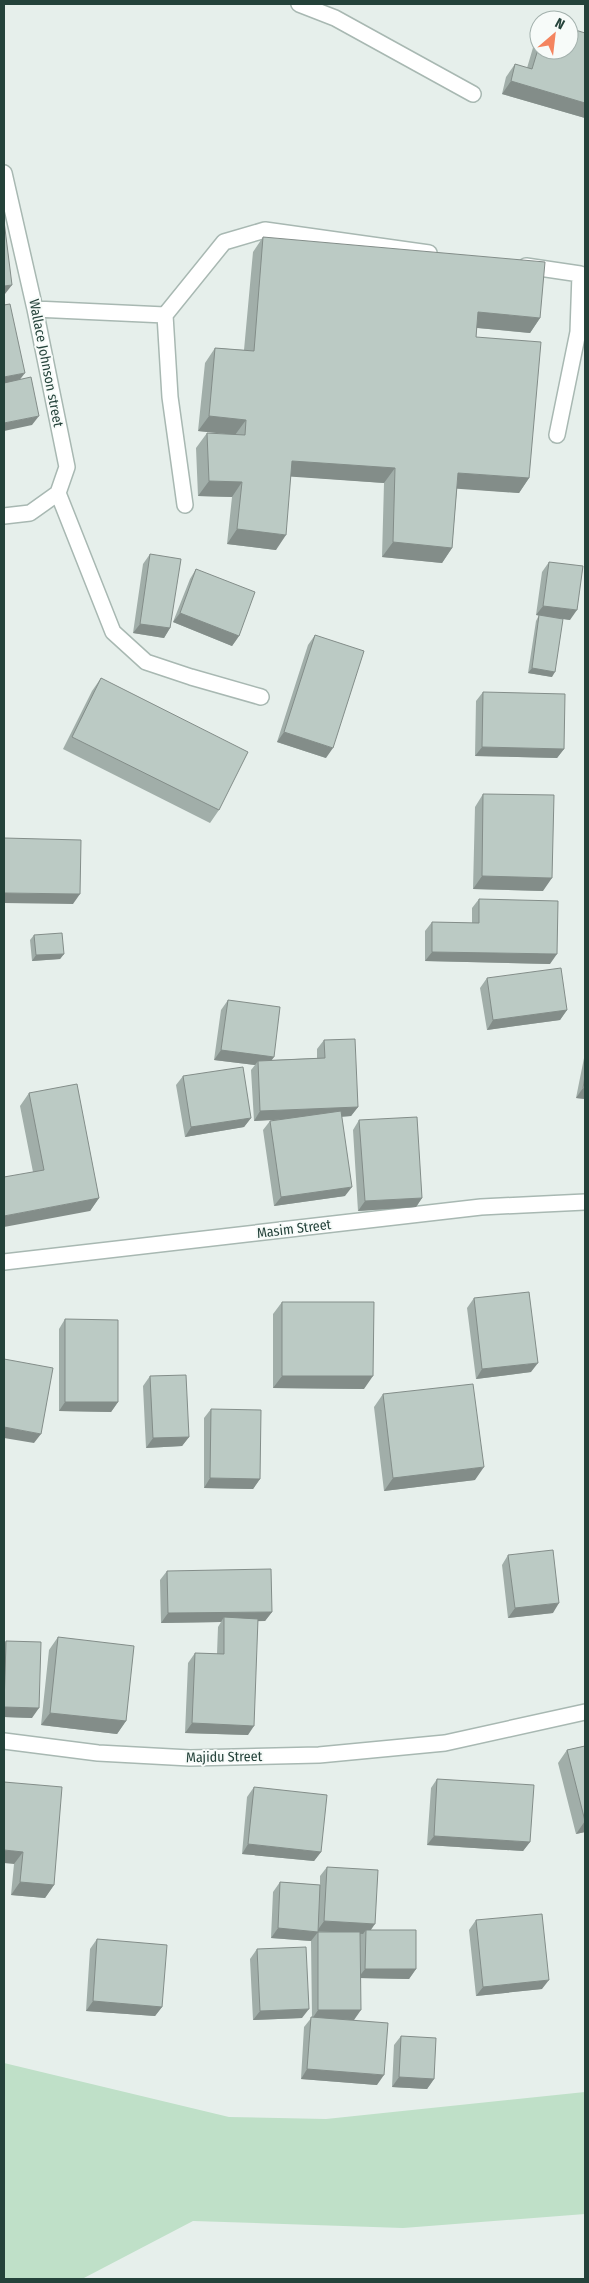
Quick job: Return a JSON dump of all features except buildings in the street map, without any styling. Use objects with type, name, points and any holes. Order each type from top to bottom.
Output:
[{"type":"street","points":[[299,4],[335,18],[474,94]]},
{"type":"street","name":"Wallace Johnson street","points":[[4,173],[35,309],[67,467],[58,493]]},
{"type":"street","points":[[186,505],[170,397],[165,315],[224,242],[265,230],[442,255]]},
{"type":"street","points":[[512,264],[583,267],[578,332],[557,435]]},
{"type":"street","points":[[35,309],[165,315]]},
{"type":"street","points":[[4,516],[30,513],[58,493],[113,632],[146,662],[191,677],[261,696]]},
{"type":"street","name":"Masim Street","points":[[4,1262],[481,1207],[585,1202]]},
{"type":"street","name":"Majidu Street","points":[[4,1741],[98,1753],[190,1758],[320,1755],[444,1744],[585,1712]]},
{"type":"green space","points":[[4,2063],[229,2117],[326,2119],[585,2092],[585,2214],[403,2228],[193,2221],[82,2279],[4,2279]]}]
